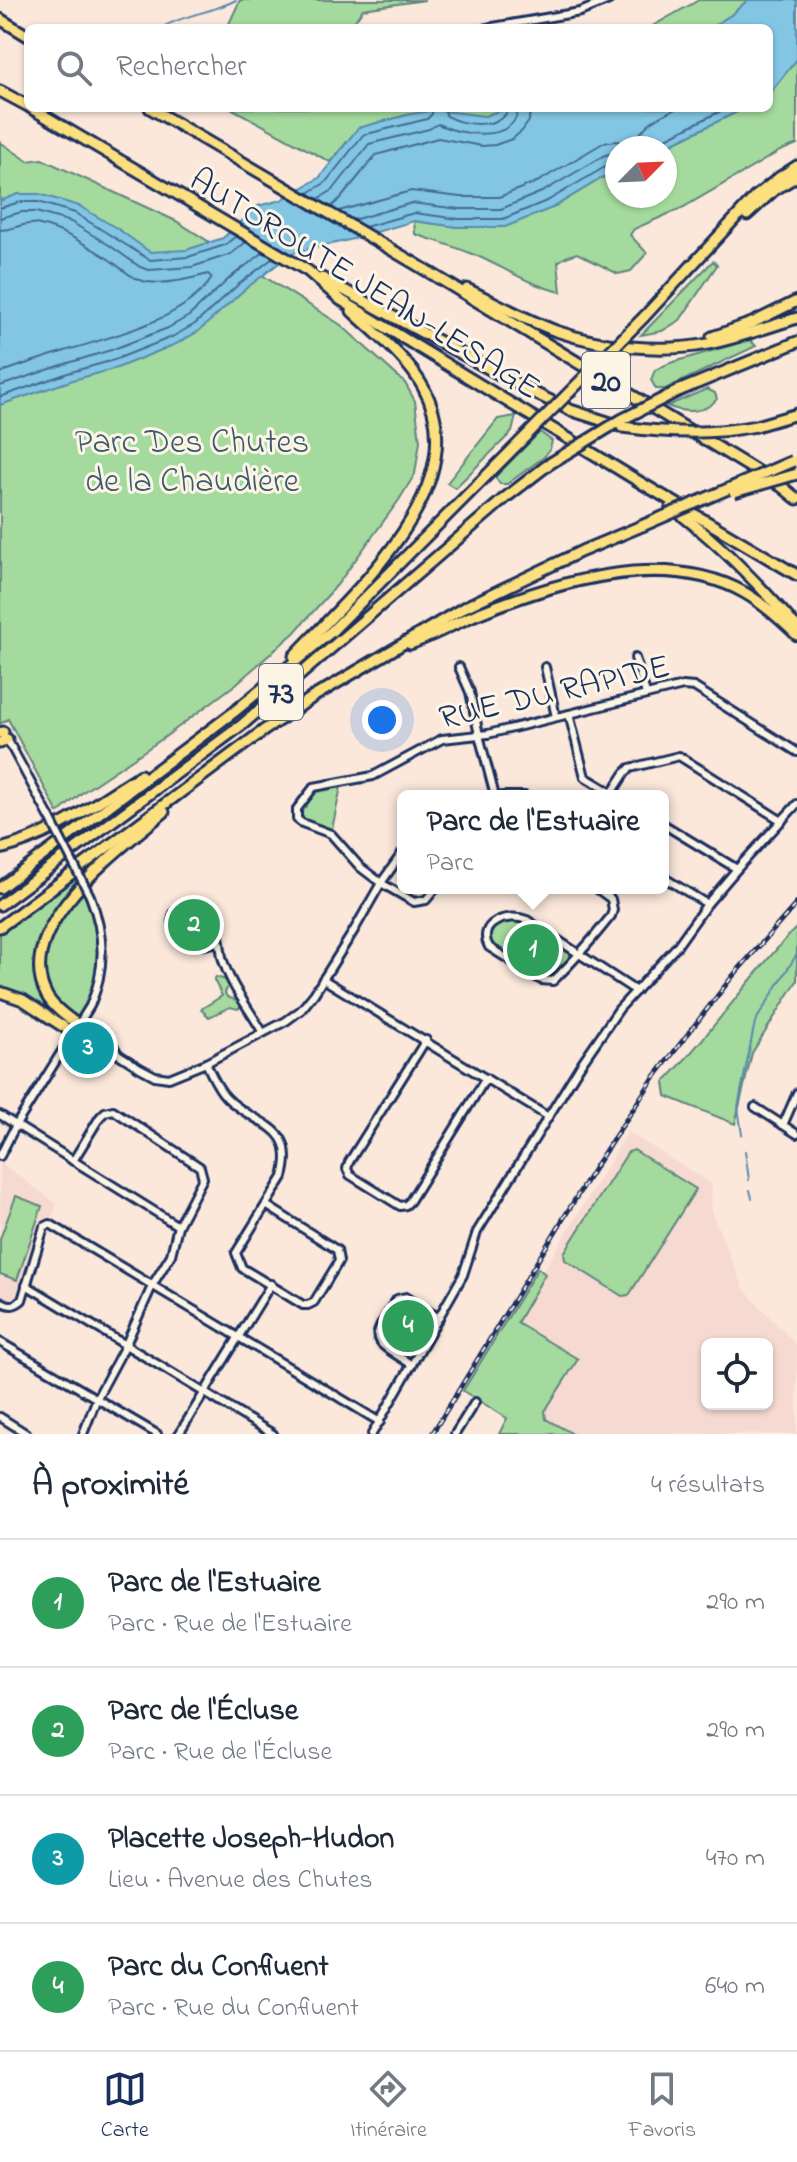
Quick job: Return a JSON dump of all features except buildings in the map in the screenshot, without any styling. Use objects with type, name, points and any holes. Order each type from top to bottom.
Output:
[{"type":"highway","points":[[0,19],[24,34]]},
{"type":"highway","name":"AUTOROUTE JEAN-LESAGE","points":[[0,91],[24,104]]},
{"type":"highway","name":"AUTOROUTE JEAN-LESAGE","points":[[38,112],[308,271],[341,300],[797,575]]},
{"type":"highway","name":"AUTOROUTE JEAN-LESAGE","points":[[157,112],[414,263],[797,498]]},
{"type":"highway","points":[[0,888],[234,712],[332,631],[644,317],[755,197],[797,166]]},
{"type":"highway","points":[[661,298],[762,200],[797,176]]},
{"type":"highway","points":[[414,263],[555,331],[603,343],[655,347],[707,344],[797,318]]},
{"type":"highway","points":[[308,271],[530,391],[570,410],[622,427],[686,434],[714,433],[756,426],[797,414]]},
{"type":"highway","points":[[275,677],[357,591],[396,542],[425,494],[436,455],[435,422],[425,390],[415,373],[341,300]]},
{"type":"highway","points":[[655,347],[685,343],[736,329],[797,301]]},
{"type":"highway","name":"73","points":[[0,905],[243,724],[505,498],[549,464],[621,420],[678,391],[797,342]]},
{"type":"highway","name":"73","points":[[0,927],[313,697],[443,619],[517,581],[795,460]]},
{"type":"highway","points":[[693,505],[797,474]]},
{"type":"highway","points":[[643,484],[730,557],[797,628]]},
{"type":"highway","points":[[396,649],[541,590],[578,579],[625,573],[680,573],[730,586],[763,605],[797,635]]},
{"type":"highway","points":[[0,849],[48,832],[139,776],[162,766]]},
{"type":"highway","points":[[76,1029],[45,994],[40,971],[48,932],[63,906],[101,865],[200,778]]},
{"type":"highway","points":[[0,992],[23,1000],[76,1029]]},
{"type":"street","points":[[510,24],[580,12],[609,0]]},
{"type":"street","points":[[635,658],[646,694]]},
{"type":"street","points":[[459,667],[470,692],[493,790]]},
{"type":"street","points":[[545,667],[556,717]]},
{"type":"street","name":"RUE DU RAPIDE","points":[[381,883],[360,867],[331,834],[297,819],[297,809],[314,787],[367,778],[437,741],[479,735],[683,686],[694,687],[797,752]]},
{"type":"street","points":[[569,714],[585,777],[608,790]]},
{"type":"street","points":[[0,1156],[95,993],[103,943],[90,896],[3,737]]},
{"type":"street","points":[[617,790],[630,768],[679,756],[782,821]]},
{"type":"street","points":[[372,1434],[463,1275],[477,1232],[547,1116],[619,1009],[677,946],[737,869],[797,804]]},
{"type":"street","points":[[669,828],[737,869]]},
{"type":"street","points":[[76,1029],[110,1054],[118,1054],[155,1076],[169,1078],[184,1074],[286,1021],[301,1010],[323,979],[397,860]]},
{"type":"street","points":[[669,881],[707,904]]},
{"type":"street","points":[[381,883],[397,892]]},
{"type":"street","points":[[400,894],[414,902],[426,900],[431,894]]},
{"type":"street","points":[[604,894],[611,899],[613,910],[607,921],[577,954],[557,977],[553,981],[541,980],[489,947],[485,936],[497,921],[519,917],[577,954],[636,991]]},
{"type":"street","points":[[219,942],[203,945],[183,942],[174,928],[173,917],[177,911],[189,908],[212,921],[217,930],[227,971],[263,1033]]},
{"type":"street","points":[[323,979],[547,1116]]},
{"type":"street","points":[[426,1040],[349,1162],[347,1169],[350,1175],[400,1206],[406,1205],[486,1078]]},
{"type":"street","points":[[206,1063],[226,1098],[272,1128],[282,1138],[287,1151],[283,1177],[236,1253],[242,1268],[303,1305],[308,1305],[314,1302],[339,1261],[337,1250],[266,1205]]},
{"type":"street","points":[[783,1125],[797,1093]]},
{"type":"street","points":[[755,1107],[797,1134]]},
{"type":"street","points":[[73,1161],[100,1117],[113,1110],[200,1167],[203,1178],[178,1226],[171,1255],[153,1284],[97,1398],[83,1434]]},
{"type":"street","points":[[0,1115],[178,1226]]},
{"type":"street","points":[[0,1301],[11,1306],[22,1300],[44,1227],[50,1224],[380,1422]]},
{"type":"street","points":[[179,1434],[271,1284]]},
{"type":"street","points":[[26,1285],[273,1434]]},
{"type":"street","points":[[412,1365],[381,1345],[376,1333],[401,1297],[406,1297],[439,1318]]},
{"type":"street","points":[[0,1342],[157,1434]]},
{"type":"street","points":[[455,1434],[475,1402]]},
{"type":"street","points":[[0,1417],[27,1434]]},
{"type":"shaded area","points":[[628,1132],[712,1184],[711,1211],[744,1289],[797,1346],[797,1434],[558,1434],[534,1418],[510,1325]]},
{"type":"shaded area","points":[[0,1162],[57,1204],[17,1304],[0,1301]]},
{"type":"green space","points":[[240,0],[425,0],[363,9],[353,24],[229,24]]},
{"type":"green space","points":[[699,0],[748,0],[716,24],[656,24]]},
{"type":"green space","points":[[797,59],[797,144],[682,208],[634,229],[630,235],[647,253],[631,271],[618,274],[577,253],[558,262],[561,292],[469,252],[415,234],[414,221],[458,227],[552,208],[605,176],[605,208],[677,208],[677,141],[737,112],[773,112],[773,89]]},
{"type":"green space","points":[[238,112],[496,112],[485,116],[411,114],[359,128],[330,162]]},
{"type":"green space","name":"Parc Des Chutes de la Chaudière","points":[[0,142],[28,161],[42,159],[176,221],[341,325],[405,383],[415,401],[420,441],[415,474],[399,500],[337,585],[294,633],[236,684],[58,813],[8,719],[0,724]]},
{"type":"green space","points":[[713,261],[717,265],[680,320],[662,331],[641,335]]},
{"type":"green space","points":[[750,340],[756,346],[665,389],[656,389],[651,380],[655,370],[670,363]]},
{"type":"green space","points":[[707,389],[715,393],[717,399],[700,410],[687,411],[667,406]]},
{"type":"green space","points":[[516,416],[512,432],[455,488],[447,483],[498,419]]},
{"type":"green space","points":[[540,432],[552,441],[544,457],[507,484],[500,484],[495,477]]},
{"type":"green space","points":[[342,782],[331,834],[302,823],[297,809],[310,790]]},
{"type":"green space","points":[[77,869],[100,927],[99,978],[73,1033],[0,992],[0,927]]},
{"type":"green space","points":[[183,908],[212,921],[219,942],[203,945],[183,942],[173,917]]},
{"type":"green space","points":[[519,917],[577,954],[557,977],[547,982],[489,947],[488,929],[497,921]]},
{"type":"green space","points":[[797,927],[797,981],[752,1053],[735,1124],[666,1096],[664,1082]]},
{"type":"green space","points":[[216,977],[226,980],[227,997],[238,1001],[241,1006],[238,1009],[230,1007],[209,1017],[201,1009],[222,996],[214,980]]},
{"type":"green space","points":[[634,1150],[696,1189],[629,1295],[622,1296],[565,1260],[564,1253],[628,1152]]},
{"type":"green space","points":[[16,1196],[42,1206],[17,1280],[0,1274],[0,1239]]},
{"type":"green space","points":[[538,1268],[545,1274],[517,1323],[578,1359],[545,1411],[546,1419],[573,1434],[499,1434],[507,1418],[463,1391]]},
{"type":"green space","points":[[401,1297],[439,1318],[412,1365],[377,1340],[397,1299]]},
{"type":"water","points":[[748,0],[797,0],[797,59],[773,89],[773,24],[716,24]]},
{"type":"water","points":[[452,112],[485,116],[496,112],[737,112],[677,141],[677,136],[605,136],[605,176],[552,208],[505,227],[458,227],[414,221],[292,253],[244,290],[199,331],[176,344],[117,368],[0,405],[0,201],[18,194],[39,194],[79,206],[150,252],[186,250],[223,238],[258,206],[281,200],[319,178],[358,128],[411,114]]},
{"type":"waterway","points":[[170,24],[236,0]]},
{"type":"waterway","points":[[742,1135],[738,1107],[755,1022],[797,954]]},
{"type":"waterway","points":[[745,1151],[749,1180]]},
{"type":"waterway","points":[[750,1190],[752,1198]]},
{"type":"railway","points":[[432,1434],[596,1165],[653,1079],[732,977],[797,903]]},
{"type":"place","name":"Parc de l'Écluse","points":[[194,925]]},
{"type":"place","name":"Parc de l'Estuaire","points":[[533,950]]},
{"type":"place","name":"Placette Joseph-Hudon","points":[[88,1048]]},
{"type":"place","name":"Parc du Confluent","points":[[408,1326]]}]
